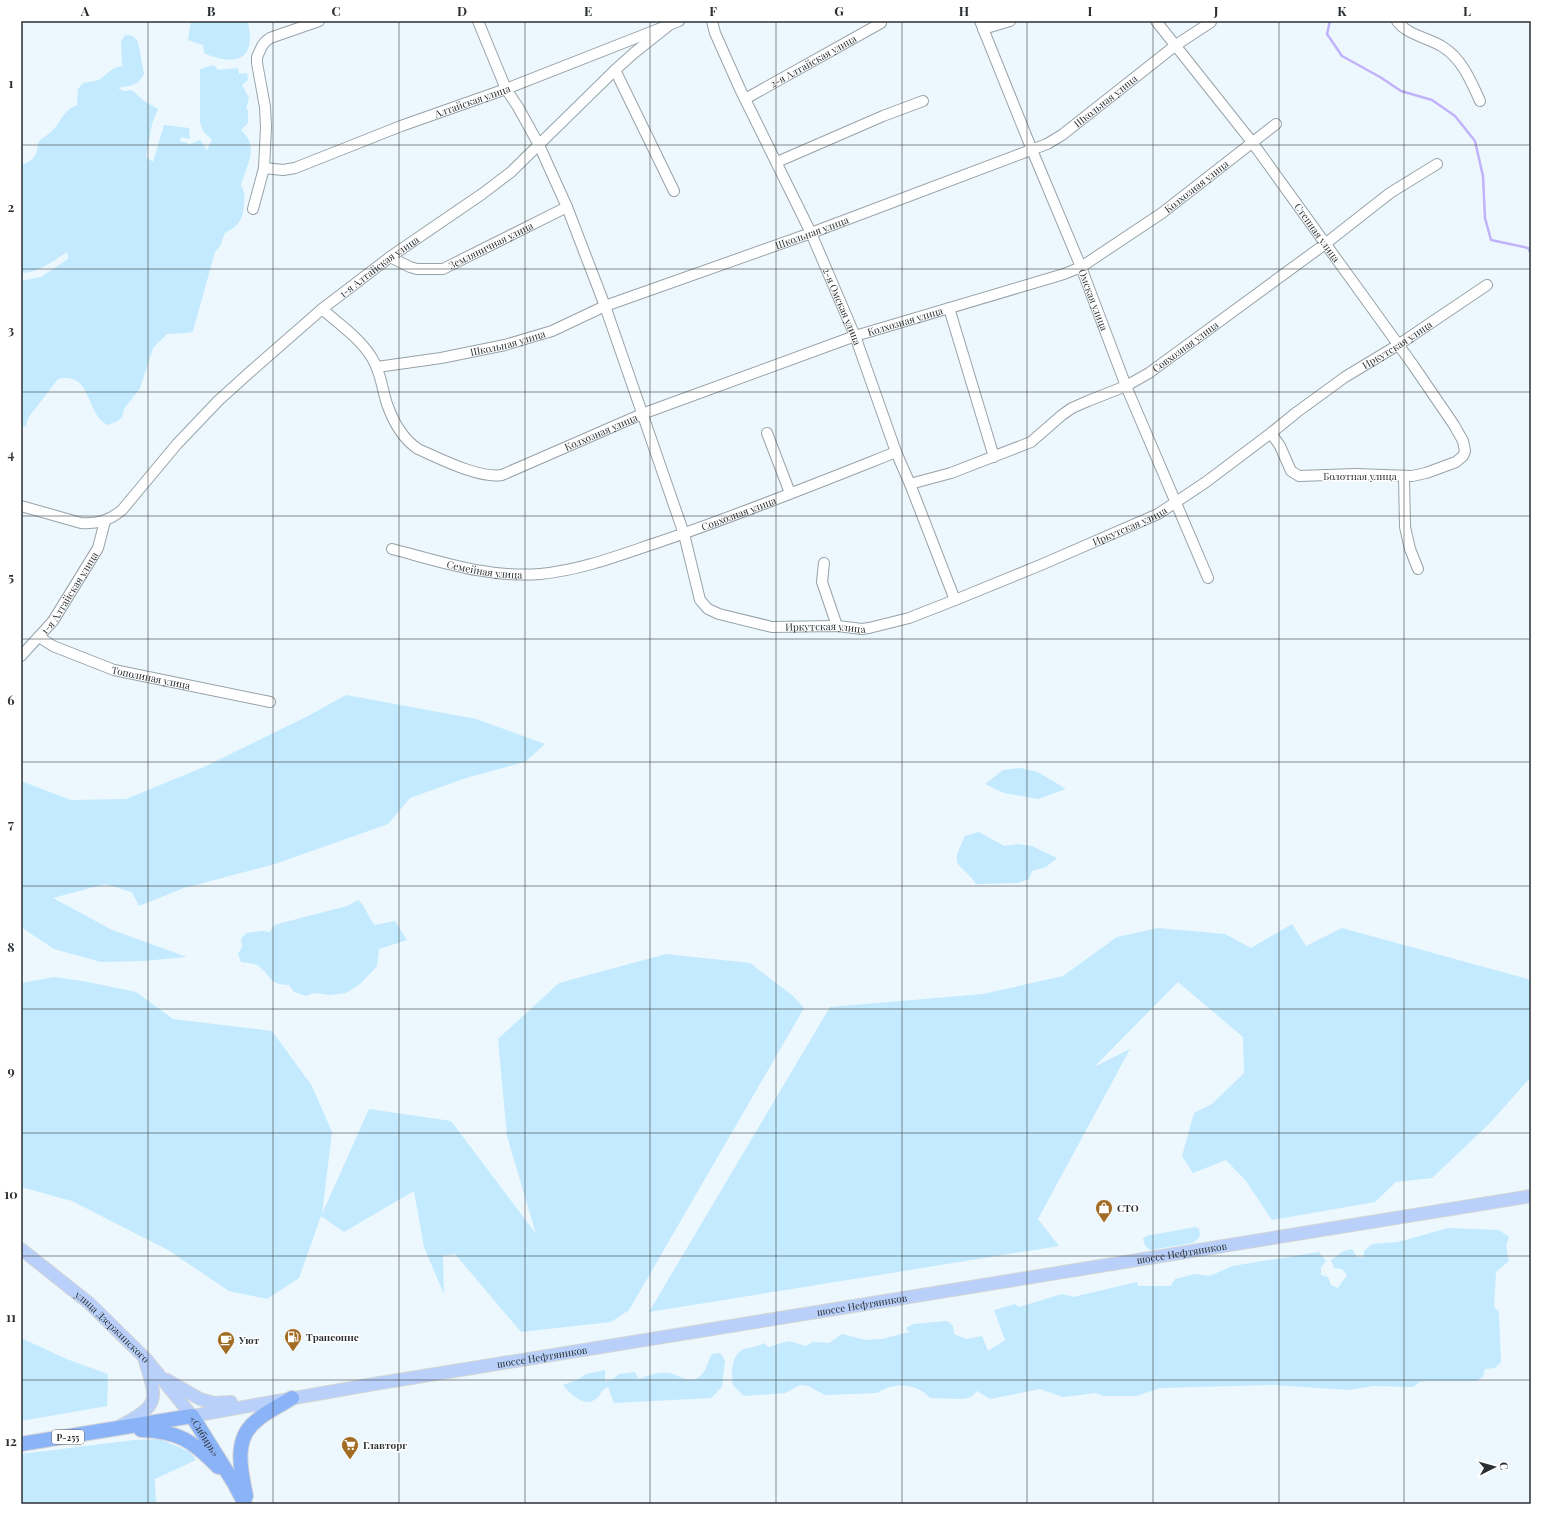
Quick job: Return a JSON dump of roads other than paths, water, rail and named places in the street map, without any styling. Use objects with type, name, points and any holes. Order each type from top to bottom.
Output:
[{"type":"highway","points":[[246,1504],[240,1466],[243,1440],[247,1429],[255,1421],[292,1398]]},
{"type":"highway","name":"«Сибирь»","points":[[114,1430],[192,1416],[246,1504]]},
{"type":"highway","points":[[114,1430],[152,1430],[177,1435],[197,1447],[234,1483]]},
{"type":"highway","name":"Р-255","points":[[21,1444],[114,1430]]},
{"type":"main road","name":"шоссе Нефтяников","points":[[192,1416],[272,1401],[1531,1196]]},
{"type":"main road","name":"улица Дзержинского","points":[[21,1249],[89,1303],[143,1356],[192,1416]]},
{"type":"main road","points":[[114,1430],[143,1413],[153,1401],[154,1388],[143,1356]]},
{"type":"main road","points":[[159,1374],[190,1394],[214,1403],[272,1401]]},
{"type":"street","points":[[253,209],[264,168],[266,117],[256,63],[259,52],[265,42],[270,38],[319,21]]},
{"type":"street","points":[[478,21],[506,89],[518,107],[539,145],[567,208],[605,306],[684,534]]},
{"type":"street","name":"Алтайская улица","points":[[264,168],[283,170],[295,168],[401,126],[506,89],[679,21]]},
{"type":"street","name":"2-я Омская улица","points":[[712,21],[715,34],[810,233],[855,336],[896,452],[955,600]]},
{"type":"street","points":[[982,25],[1010,21]]},
{"type":"street","name":"Степная улица","points":[[1156,21],[1252,142],[1413,364],[1454,425],[1463,441],[1465,451]]},
{"type":"street","points":[[1397,21],[1405,29],[1436,43],[1454,56],[1467,74],[1480,100]]},
{"type":"street","name":"Школьная улица","points":[[377,367],[441,358],[505,345],[552,331],[605,306],[810,233],[1032,150],[1062,135],[1176,45],[1211,22]]},
{"type":"street","name":"2-я Алтайская улица","points":[[745,99],[881,23]]},
{"type":"street","name":"Омская улица","points":[[982,25],[1081,267],[1126,386],[1208,578]]},
{"type":"street","name":"1-я Алтайская улица","points":[[21,506],[89,523],[105,521],[115,516],[122,510],[176,444],[219,400],[322,309],[390,257],[498,183],[615,70],[668,26]]},
{"type":"street","points":[[615,70],[674,191]]},
{"type":"street","points":[[777,162],[883,116],[923,101]]},
{"type":"street","name":"Колхозная улица","points":[[322,309],[361,343],[370,354],[377,367],[388,405],[402,434],[410,444],[418,449],[469,470],[490,476],[497,476],[508,473],[642,414],[855,336],[1064,274],[1081,267],[1162,213],[1276,124]]},
{"type":"street","name":"Совхозная улица","points":[[910,484],[951,473],[1031,442],[1072,408],[1126,386],[1157,368],[1325,244],[1390,193],[1437,164]]},
{"type":"street","name":"Земляничная улица","points":[[390,257],[417,269],[443,269],[567,208]]},
{"type":"street","name":"Иркутская улица","points":[[684,534],[700,600],[708,609],[719,614],[772,627],[837,626],[862,629],[908,618],[1043,564],[1149,518],[1206,482],[1297,412],[1346,377],[1398,345],[1487,286]]},
{"type":"street","points":[[949,308],[994,457]]},
{"type":"street","points":[[767,433],[790,493]]},
{"type":"street","name":"Болотная улица","points":[[1271,433],[1280,446],[1291,471],[1299,476],[1355,474],[1404,476],[1422,474],[1456,462],[1463,456],[1465,451]]},
{"type":"street","name":"Совхозная улица","points":[[578,568],[595,564],[684,534],[896,452]]},
{"type":"street","points":[[1404,476],[1405,527],[1410,549],[1418,569]]},
{"type":"street","name":"1-я Алтайская улица","points":[[21,656],[53,621],[98,548],[105,521]]},
{"type":"street","name":"Семейная улица","points":[[392,549],[474,571],[489,573],[540,574],[578,568]]},
{"type":"street","points":[[824,563],[822,582],[837,626]]},
{"type":"street","name":"Тополиная улица","points":[[39,637],[53,646],[114,670],[270,702]]},
{"type":"waterway","points":[[1330,21],[1327,34],[1342,56],[1380,77],[1401,91],[1432,100],[1455,116],[1475,141],[1483,176],[1485,218],[1491,240],[1528,248],[1531,253]]},
{"type":"place","name":"СТО","points":[[1104,1223]]},
{"type":"place","name":"Трансонис","points":[[293,1352]]},
{"type":"place","name":"Уют","points":[[226,1355]]},
{"type":"place","name":"Главторг","points":[[350,1460]]}]
